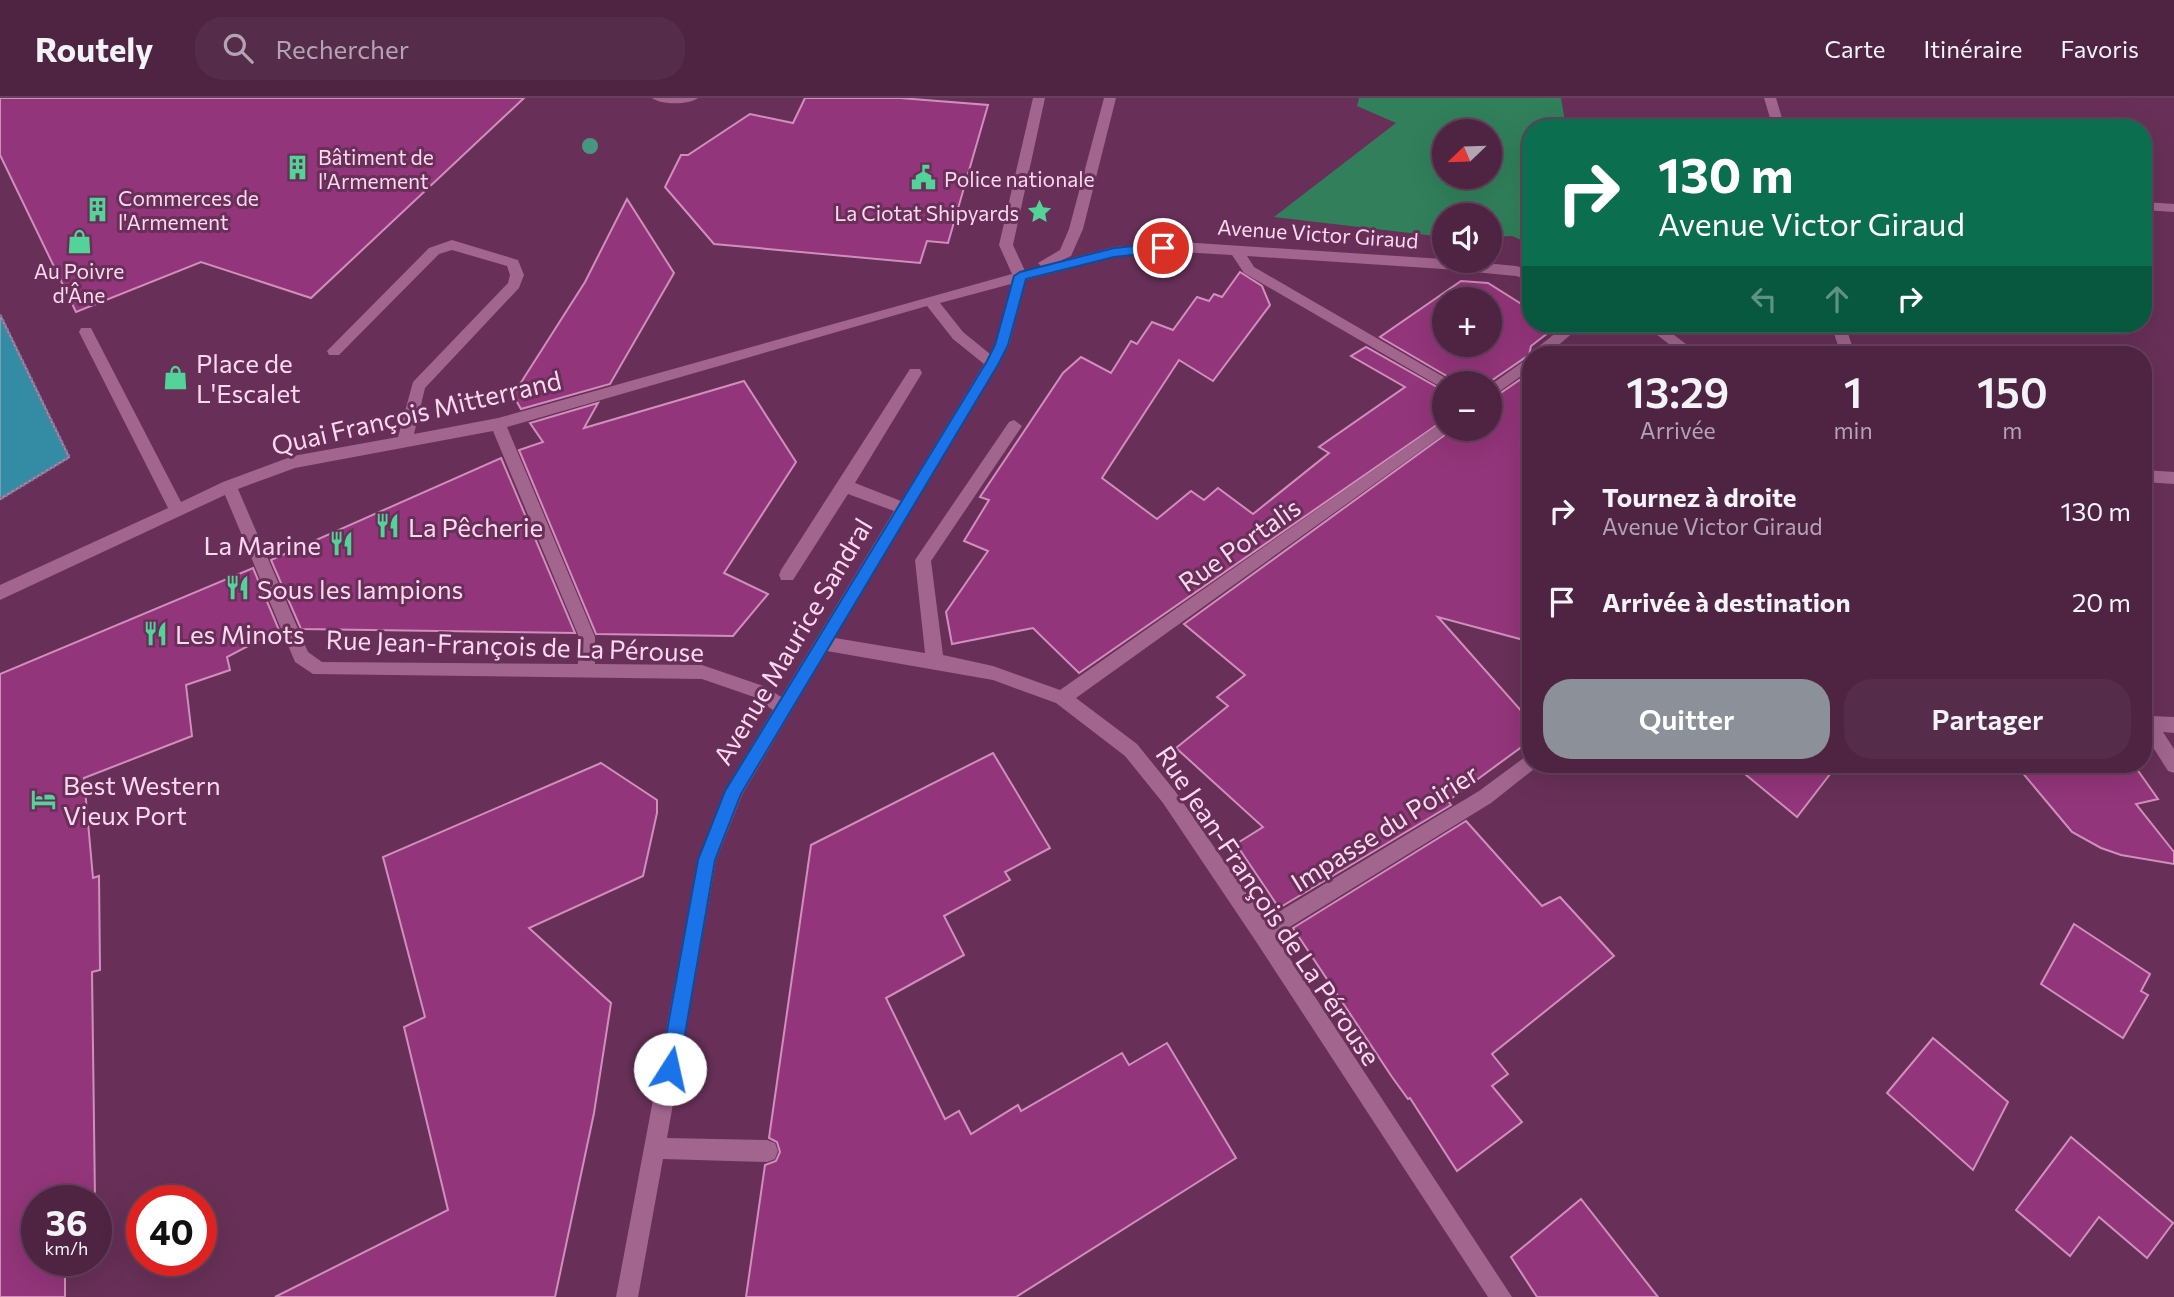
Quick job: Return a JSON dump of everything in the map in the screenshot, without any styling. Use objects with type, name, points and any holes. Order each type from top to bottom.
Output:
[{"type":"street","points":[[658,98],[692,98]]},
{"type":"street","points":[[1039,98],[1006,245],[1020,276],[1066,253],[1084,203],[1110,98]]},
{"type":"street","points":[[1770,98],[1776,119]]},
{"type":"street","points":[[2152,207],[2174,208]]},
{"type":"street","points":[[334,351],[433,250],[452,245],[513,263],[517,275],[514,285],[418,386],[405,439]]},
{"type":"street","name":"Avenue Victor Giraud","points":[[1020,276],[1114,253],[1145,248],[1181,247],[1443,264],[1522,273]]},
{"type":"street","points":[[1237,250],[1249,270],[1432,377]]},
{"type":"street","name":"Quai François Mitterrand","points":[[0,593],[229,485],[293,462],[405,439],[498,424],[1020,276]]},
{"type":"street","name":"Avenue Maurice Sandral","points":[[628,1297],[707,860],[734,791],[1002,345],[1020,276]]},
{"type":"street","points":[[931,300],[945,324],[971,349],[992,363]]},
{"type":"street","points":[[86,332],[177,510]]},
{"type":"street","points":[[1549,346],[1565,333]]},
{"type":"street","points":[[1662,333],[1681,346]]},
{"type":"street","points":[[1502,383],[1522,367]]},
{"type":"street","points":[[787,575],[915,373]]},
{"type":"street","points":[[498,424],[587,637],[586,672]]},
{"type":"street","points":[[935,661],[923,561],[1014,426]]},
{"type":"street","name":"Rue Portalis","points":[[1062,698],[1432,436]]},
{"type":"street","points":[[2152,477],[2174,478]]},
{"type":"street","name":"Rue Jean-François de La Pérouse","points":[[229,485],[301,657],[318,669],[702,672],[760,692],[783,707]]},
{"type":"street","points":[[845,486],[905,509]]},
{"type":"street","name":"Rue Jean-François de La Pérouse","points":[[823,643],[993,673],[1062,698],[1131,750],[1169,797],[1262,933],[1501,1297]]},
{"type":"street","points":[[2152,722],[2174,725]]},
{"type":"street","points":[[2152,732],[2174,765]]},
{"type":"street","name":"Impasse du Poirier","points":[[1262,933],[1485,797],[1522,770]]},
{"type":"street","points":[[656,1148],[767,1151]]},
{"type":"path","points":[[0,315],[69,457],[0,499]]},
{"type":"green space","points":[[1359,98],[1561,98],[1564,119],[1522,119],[1522,240],[1512,236],[1502,236],[1502,203],[1432,203],[1432,236],[1274,217],[1396,123],[1357,106]]},
{"type":"water","points":[[0,315],[69,457],[0,499]]},
{"type":"building","name":"Bâtiment de l'Armement","points":[[0,98],[524,98],[311,298],[201,262],[76,312],[0,155]]},
{"type":"building","name":"Police nationale","points":[[805,98],[900,98],[988,105],[948,243],[927,241],[920,263],[714,244],[665,187],[681,155],[688,155],[750,114],[793,123]]},
{"type":"building","points":[[627,199],[674,273],[610,384],[521,409],[513,395],[585,282]]},
{"type":"building","points":[[1240,272],[1262,286],[1270,305],[1213,381],[1179,360],[1102,478],[1157,519],[1191,491],[1204,500],[1218,488],[1253,514],[1329,453],[1319,447],[1405,387],[1351,356],[1366,347],[1432,384],[1432,428],[1079,673],[1033,628],[952,644],[946,612],[988,551],[964,541],[989,500],[980,497],[1063,373],[1081,357],[1111,373],[1131,341],[1137,344],[1152,322],[1173,330],[1197,297],[1209,301],[1214,294],[1222,297]]},
{"type":"building","points":[[1461,281],[1488,283],[1494,287],[1452,287]]},
{"type":"building","points":[[1502,292],[1522,304],[1522,333],[1548,333],[1531,346],[1522,346],[1522,360],[1502,373],[1502,371],[1438,371],[1380,337],[1432,301],[1432,357],[1502,357]]},
{"type":"building","points":[[1522,378],[1522,640],[1438,617],[1522,712],[1522,747],[1448,801],[1451,805],[1279,908],[1236,844],[1263,827],[1176,748],[1228,706],[1217,697],[1245,675],[1184,624],[1436,441],[1502,441],[1502,392]]},
{"type":"building","points":[[744,381],[796,462],[724,573],[768,594],[733,636],[596,634],[519,450],[543,442],[530,423],[598,403],[584,428]]},
{"type":"building","points":[[501,458],[575,633],[301,629],[271,560]]},
{"type":"building","points":[[253,568],[279,630],[227,657],[230,670],[186,685],[192,736],[84,778],[93,878],[99,876],[100,970],[92,972],[95,1185],[21,1185],[21,1276],[65,1276],[65,1297],[0,1297],[0,674]]},
{"type":"building","points":[[993,753],[1050,848],[1005,872],[1010,880],[944,916],[964,955],[886,998],[945,1119],[959,1111],[971,1134],[1018,1105],[1021,1111],[1122,1053],[1129,1065],[1167,1043],[1236,1158],[1016,1297],[746,1297],[765,1165],[776,1161],[780,1152],[777,1142],[769,1138],[811,845]]},
{"type":"building","points":[[601,763],[657,800],[657,813],[643,876],[529,928],[611,1003],[594,1113],[555,1297],[275,1297],[448,1210],[404,1027],[425,1017],[383,857]]},
{"type":"building","points":[[1744,773],[1831,773],[1797,817]]},
{"type":"building","points":[[2023,773],[2140,773],[2158,799],[2136,804],[2174,852],[2174,864],[2121,855],[2101,848],[2072,832]]},
{"type":"building","points":[[1466,821],[1542,906],[1560,897],[1614,956],[1492,1054],[1508,1074],[1492,1086],[1522,1122],[1457,1171],[1293,928]]},
{"type":"building","points":[[2074,924],[2150,974],[2141,991],[2148,995],[2123,1038],[2041,984]]},
{"type":"building","points":[[1933,1038],[2008,1102],[1973,1170],[1887,1093]]},
{"type":"building","points":[[2071,1137],[2173,1223],[2147,1258],[2099,1217],[2070,1256],[2016,1210]]},
{"type":"building","points":[[1581,1199],[1658,1297],[1537,1297],[1511,1257]]},
{"type":"place","name":"Bâtiment de l'Armement","points":[[298,168]]},
{"type":"place","name":"Police nationale","points":[[924,178]]},
{"type":"place","name":"Commerces de l'Armement","points":[[98,209]]},
{"type":"place","name":"La Ciotat Shipyards","points":[[1039,212]]},
{"type":"place","name":"Au Poivre d'Âne","points":[[79,241]]},
{"type":"place","name":"Place de L'Escalet","points":[[176,377]]},
{"type":"place","name":"La Pêcherie","points":[[388,526]]},
{"type":"place","name":"La Marine","points":[[341,544]]},
{"type":"place","name":"Sous les lampions","points":[[237,588]]},
{"type":"place","name":"Les Minots","points":[[155,633]]},
{"type":"place","name":"Best Western Vieux Port","points":[[43,799]]},
{"type":"route","points":[[670,1069],[707,860],[734,791],[879,554],[1002,345],[1020,276],[1114,253],[1163,248]]}]
